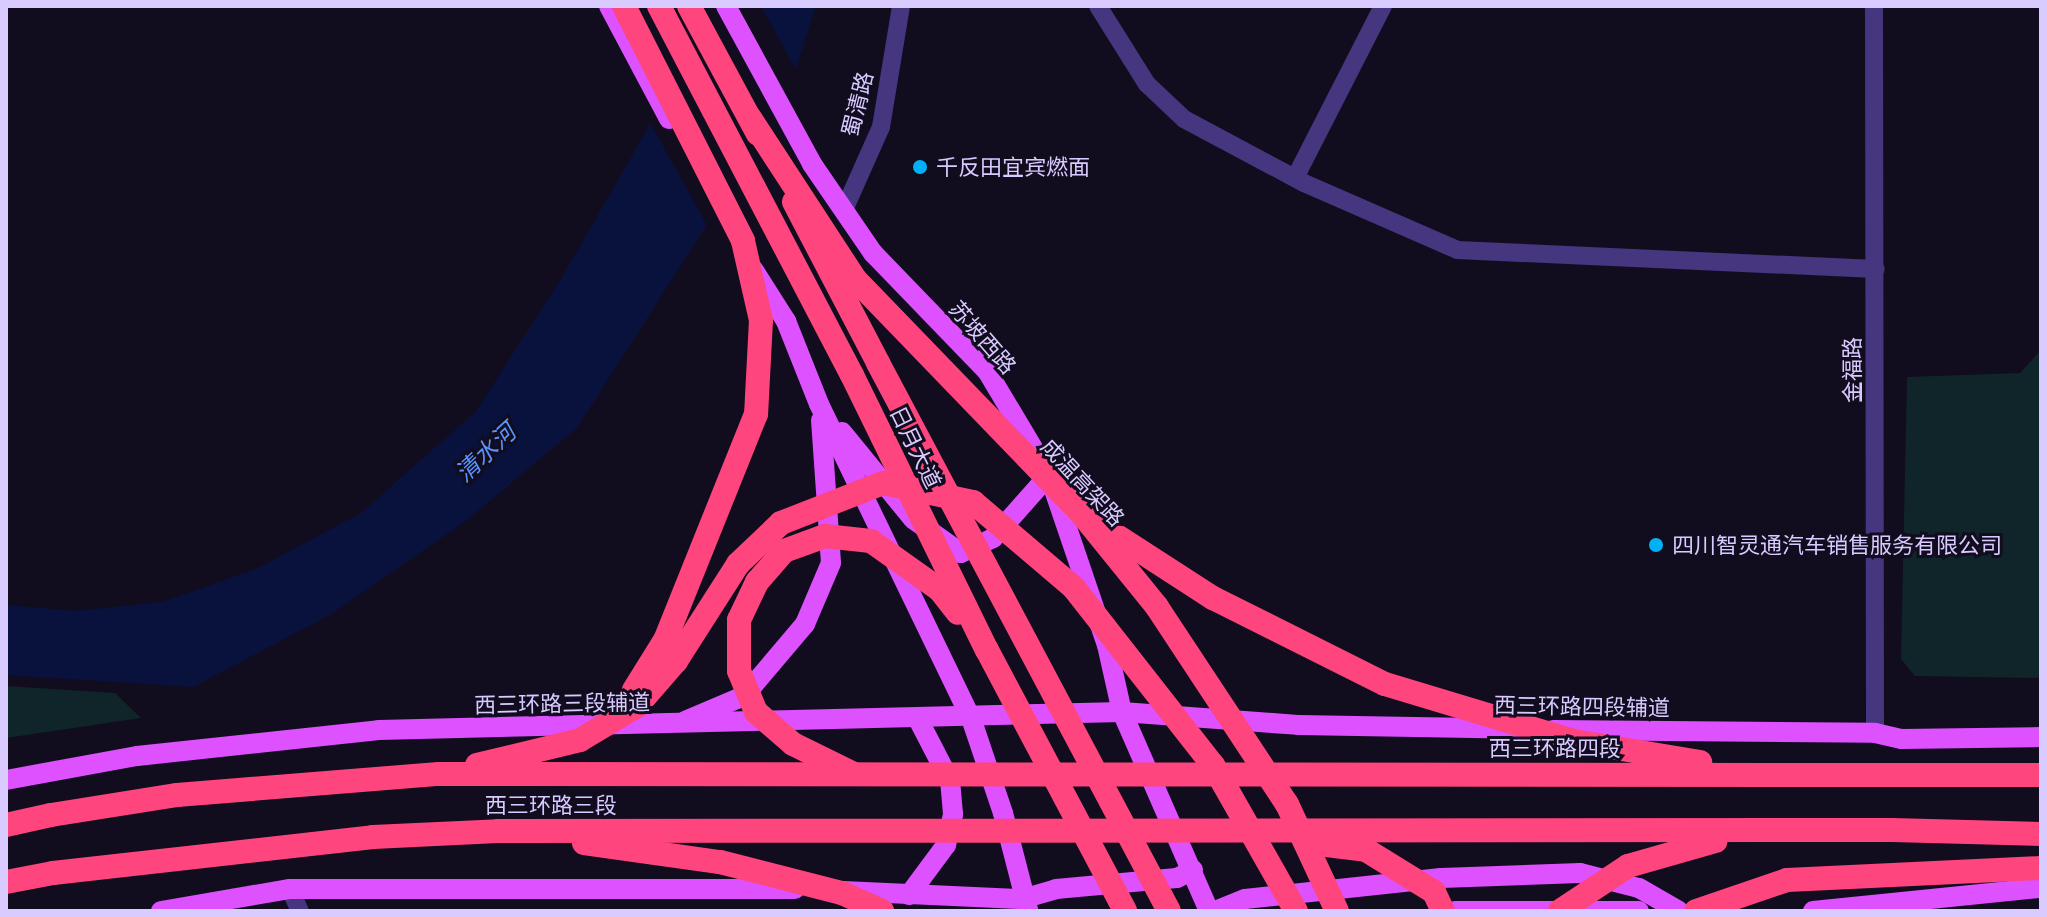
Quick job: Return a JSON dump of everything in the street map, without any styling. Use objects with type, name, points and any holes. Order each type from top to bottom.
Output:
[{"type":"highway","points":[[584,737],[641,683],[665,640],[756,414],[762,374],[761,320],[743,241],[624,6]]},
{"type":"highway","name":"日月大道","points":[[659,6],[852,375],[987,650],[1125,911]]},
{"type":"highway","points":[[689,6],[1169,911]]},
{"type":"highway","name":"成温高架路","points":[[750,118],[855,279],[1081,513],[1208,679],[1287,804],[1337,911]]},
{"type":"highway","points":[[439,774],[584,737],[637,706],[676,661],[738,564],[781,523],[883,483],[973,502],[1074,588],[1155,685],[1213,765],[1296,911]]},
{"type":"highway","points":[[1081,513],[1213,598],[1385,684],[1574,741],[1769,774]]},
{"type":"highway","points":[[860,777],[793,744],[765,720],[756,712],[739,671],[739,620],[757,582],[784,551],[825,536],[871,541],[940,590],[987,650]]},
{"type":"highway","name":"西三环路三段","points":[[6,825],[177,795],[439,774],[1070,776]]},
{"type":"highway","name":"西三环路四段","points":[[1070,776],[2041,775]]},
{"type":"highway","points":[[1217,831],[1744,833],[1892,830],[2041,834]]},
{"type":"highway","points":[[498,831],[720,862],[842,893],[882,911]]},
{"type":"highway","name":"西三环路三段","points":[[6,882],[53,873],[358,839],[498,831],[1217,831]]},
{"type":"highway","points":[[1217,831],[1366,850],[1434,892],[1443,911]]},
{"type":"highway","points":[[1560,911],[1628,866],[1744,833]]},
{"type":"highway","points":[[1696,911],[1787,880],[2041,868]]},
{"type":"main road","points":[[609,6],[723,222],[786,321],[819,404],[971,718],[1003,813],[1025,905]]},
{"type":"main road","name":"苏坡西路","points":[[726,6],[788,121],[873,253],[987,371],[1049,475],[1103,631],[1122,712],[1212,911]]},
{"type":"main road","points":[[819,404],[913,519],[961,553],[993,538],[1049,475]]},
{"type":"main road","points":[[673,726],[744,696],[805,624],[831,563],[819,404]]},
{"type":"main road","name":"西三环路四段辅道","points":[[1122,712],[1405,728],[1875,733],[1901,739],[2041,737]]},
{"type":"main road","name":"西三环路三段辅道","points":[[6,780],[285,737],[393,729],[919,721],[1122,712]]},
{"type":"main road","points":[[909,895],[946,845],[953,814],[946,770],[919,721]]},
{"type":"main road","points":[[1025,905],[1056,889],[1177,878],[1193,870]]},
{"type":"main road","points":[[1212,911],[1245,899],[1441,878],[1580,873],[1639,888],[1679,911]]},
{"type":"main road","points":[[161,911],[290,889],[752,886],[1025,905],[1041,911]]},
{"type":"main road","points":[[1813,911],[2041,888]]},
{"type":"main road","points":[[1455,911],[1639,911]]},
{"type":"street","name":"蜀清路","points":[[844,210],[881,127],[901,6]]},
{"type":"street","points":[[1098,6],[1147,84],[1184,119],[1295,178],[1457,250],[1876,269]]},
{"type":"street","points":[[1295,178],[1383,6]]},
{"type":"street","name":"金福路","points":[[1874,6],[1875,733]]},
{"type":"street","points":[[290,889],[300,911]]},
{"type":"green space","points":[[2041,350],[2041,678],[1915,676],[1901,659],[1907,377],[2020,373]]},
{"type":"green space","points":[[6,686],[115,693],[141,718],[6,738]]},
{"type":"water","name":"清水河","points":[[718,6],[816,6],[797,65],[703,231],[577,428],[466,521],[330,615],[193,687],[6,675],[6,605],[75,611],[162,602],[256,569],[361,513],[476,411],[561,279]]},
{"type":"pier","points":[[714,6],[761,6],[797,72],[709,229],[650,122]]},
{"type":"place","name":"千反田宜宾燃面","points":[[920,167]]},
{"type":"place","name":"四川智灵通汽车销售服务有限公司","points":[[1656,545]]}]
